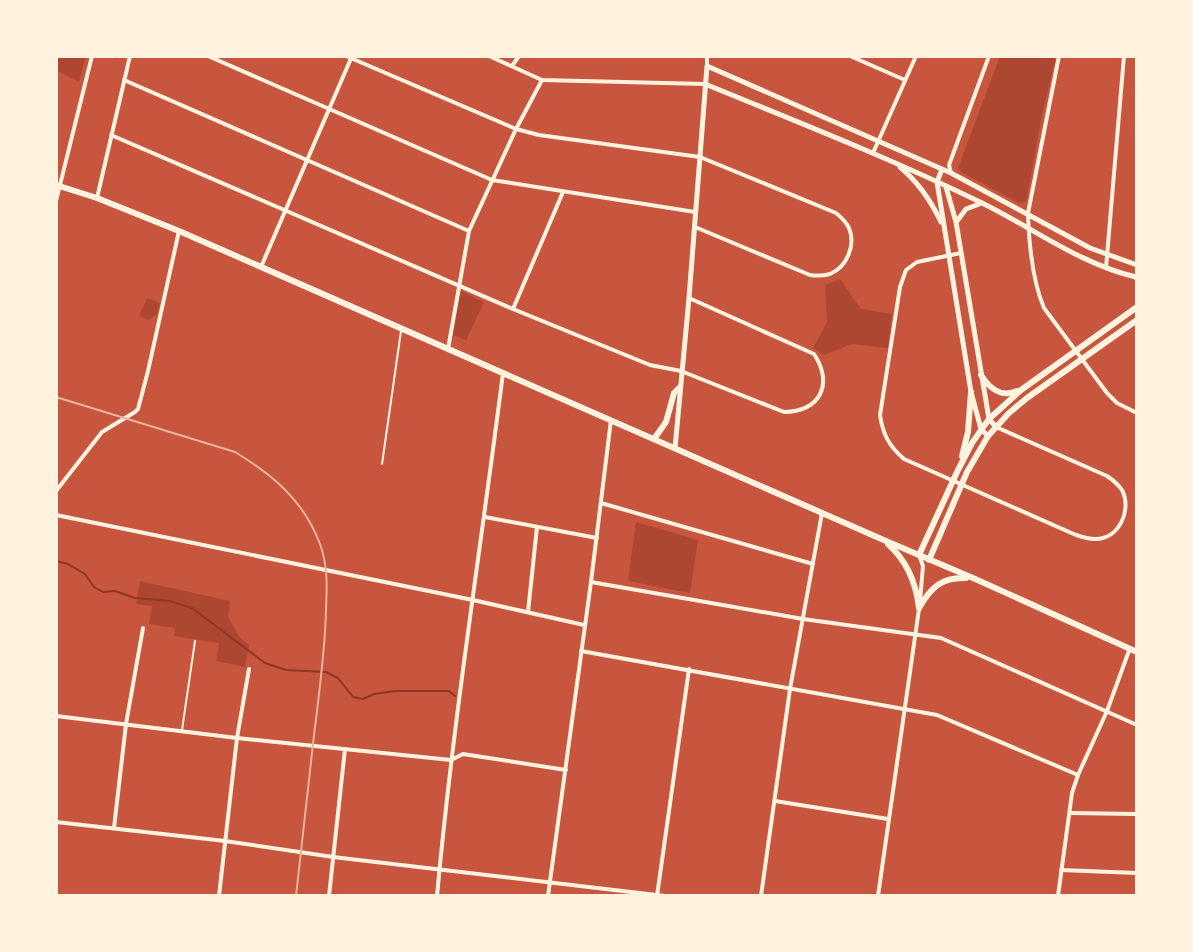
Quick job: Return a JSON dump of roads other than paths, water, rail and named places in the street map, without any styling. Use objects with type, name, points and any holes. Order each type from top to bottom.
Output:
[{"type":"main road","points":[[58,185],[179,231],[1133,650]]},
{"type":"main road","points":[[919,555],[958,470],[989,419],[1021,390],[1137,307]]},
{"type":"main road","points":[[929,560],[961,485],[988,436],[1027,398],[1137,320]]},
{"type":"main road","points":[[981,375],[993,390],[1002,394],[1021,390]]},
{"type":"main road","points":[[654,439],[666,422],[674,393],[680,387]]},
{"type":"main road","points":[[958,470],[968,432],[971,392]]},
{"type":"main road","points":[[886,541],[909,571],[919,608]]},
{"type":"main road","points":[[919,608],[931,589],[943,580],[973,578]]},
{"type":"street","points":[[56,201],[92,56]]},
{"type":"street","points":[[97,198],[130,56]]},
{"type":"street","points":[[208,56],[492,180],[695,212]]},
{"type":"street","points":[[489,56],[542,80],[705,84],[893,161],[982,203],[1066,249],[1106,268],[1137,277]]},
{"type":"street","points":[[512,66],[519,56]]},
{"type":"street","points":[[675,448],[707,56]]},
{"type":"street","points":[[850,56],[905,80]]},
{"type":"street","points":[[873,153],[916,56]]},
{"type":"street","points":[[961,253],[917,262],[906,270],[900,287],[880,415],[882,431],[892,449],[904,459],[1076,535],[1096,539],[1105,537],[1122,523],[1126,505],[1118,484],[1107,476],[996,427],[989,419],[956,222],[946,186],[951,173],[949,165],[989,56]]},
{"type":"street","points":[[1059,56],[1028,213],[1039,297],[1107,393],[1117,403],[1137,413]]},
{"type":"street","points":[[1106,268],[1124,56]]},
{"type":"street","points":[[261,267],[349,57],[516,129],[539,135],[700,157],[836,213],[849,227],[852,238],[847,259],[832,273],[821,276],[810,275],[694,227]]},
{"type":"street","points":[[707,66],[951,173],[1068,237],[1137,265]]},
{"type":"street","points":[[124,80],[469,231]]},
{"type":"street","points":[[448,349],[469,231],[542,80]]},
{"type":"street","points":[[111,135],[650,365],[681,371],[784,412],[796,412],[811,406],[819,397],[824,384],[823,373],[814,354],[689,298]]},
{"type":"street","points":[[893,161],[920,187],[936,211],[947,236]]},
{"type":"street","points":[[949,165],[942,169],[937,182],[971,392],[981,429],[988,436]]},
{"type":"street","points":[[513,309],[563,192]]},
{"type":"street","points":[[956,222],[966,209],[982,203]]},
{"type":"street","points":[[56,491],[102,432],[138,409],[179,231]]},
{"type":"street","points":[[437,896],[451,760],[503,373]]},
{"type":"street","points":[[548,896],[611,420]]},
{"type":"street","points":[[601,503],[813,564]]},
{"type":"street","points":[[761,896],[790,689],[822,513]]},
{"type":"street","points":[[56,515],[584,625]]},
{"type":"street","points":[[485,517],[597,538]]},
{"type":"street","points":[[528,612],[537,527]]},
{"type":"street","points":[[878,896],[919,608],[923,566],[919,555]]},
{"type":"street","points":[[923,566],[929,560]]},
{"type":"street","points":[[591,582],[803,619],[941,638],[1137,725]]},
{"type":"street","points":[[114,828],[126,724],[143,628]]},
{"type":"street","points":[[1058,896],[1072,793],[1133,650]]},
{"type":"street","points":[[581,651],[937,715],[1078,775]]},
{"type":"street","points":[[219,896],[237,738],[249,669]]},
{"type":"street","points":[[657,896],[689,669]]},
{"type":"street","points":[[56,716],[451,760],[463,754],[566,770]]},
{"type":"street","points":[[329,896],[345,749]]},
{"type":"street","points":[[775,801],[888,819]]},
{"type":"street","points":[[1070,813],[1137,814]]},
{"type":"street","points":[[56,822],[665,896]]},
{"type":"street","points":[[1061,870],[1137,873]]},
{"type":"lane","points":[[382,464],[402,328]]},
{"type":"lane","points":[[182,731],[195,641]]},
{"type":"waterway","points":[[56,561],[85,574],[94,587],[103,592],[115,591],[135,598],[170,601],[192,608],[265,663],[286,670],[326,672],[338,678],[353,697],[363,699],[395,691],[449,691],[455,696]]},
{"type":"railway","points":[[56,397],[235,452],[286,490],[313,529],[323,552],[327,593],[321,677],[296,896]]}]
